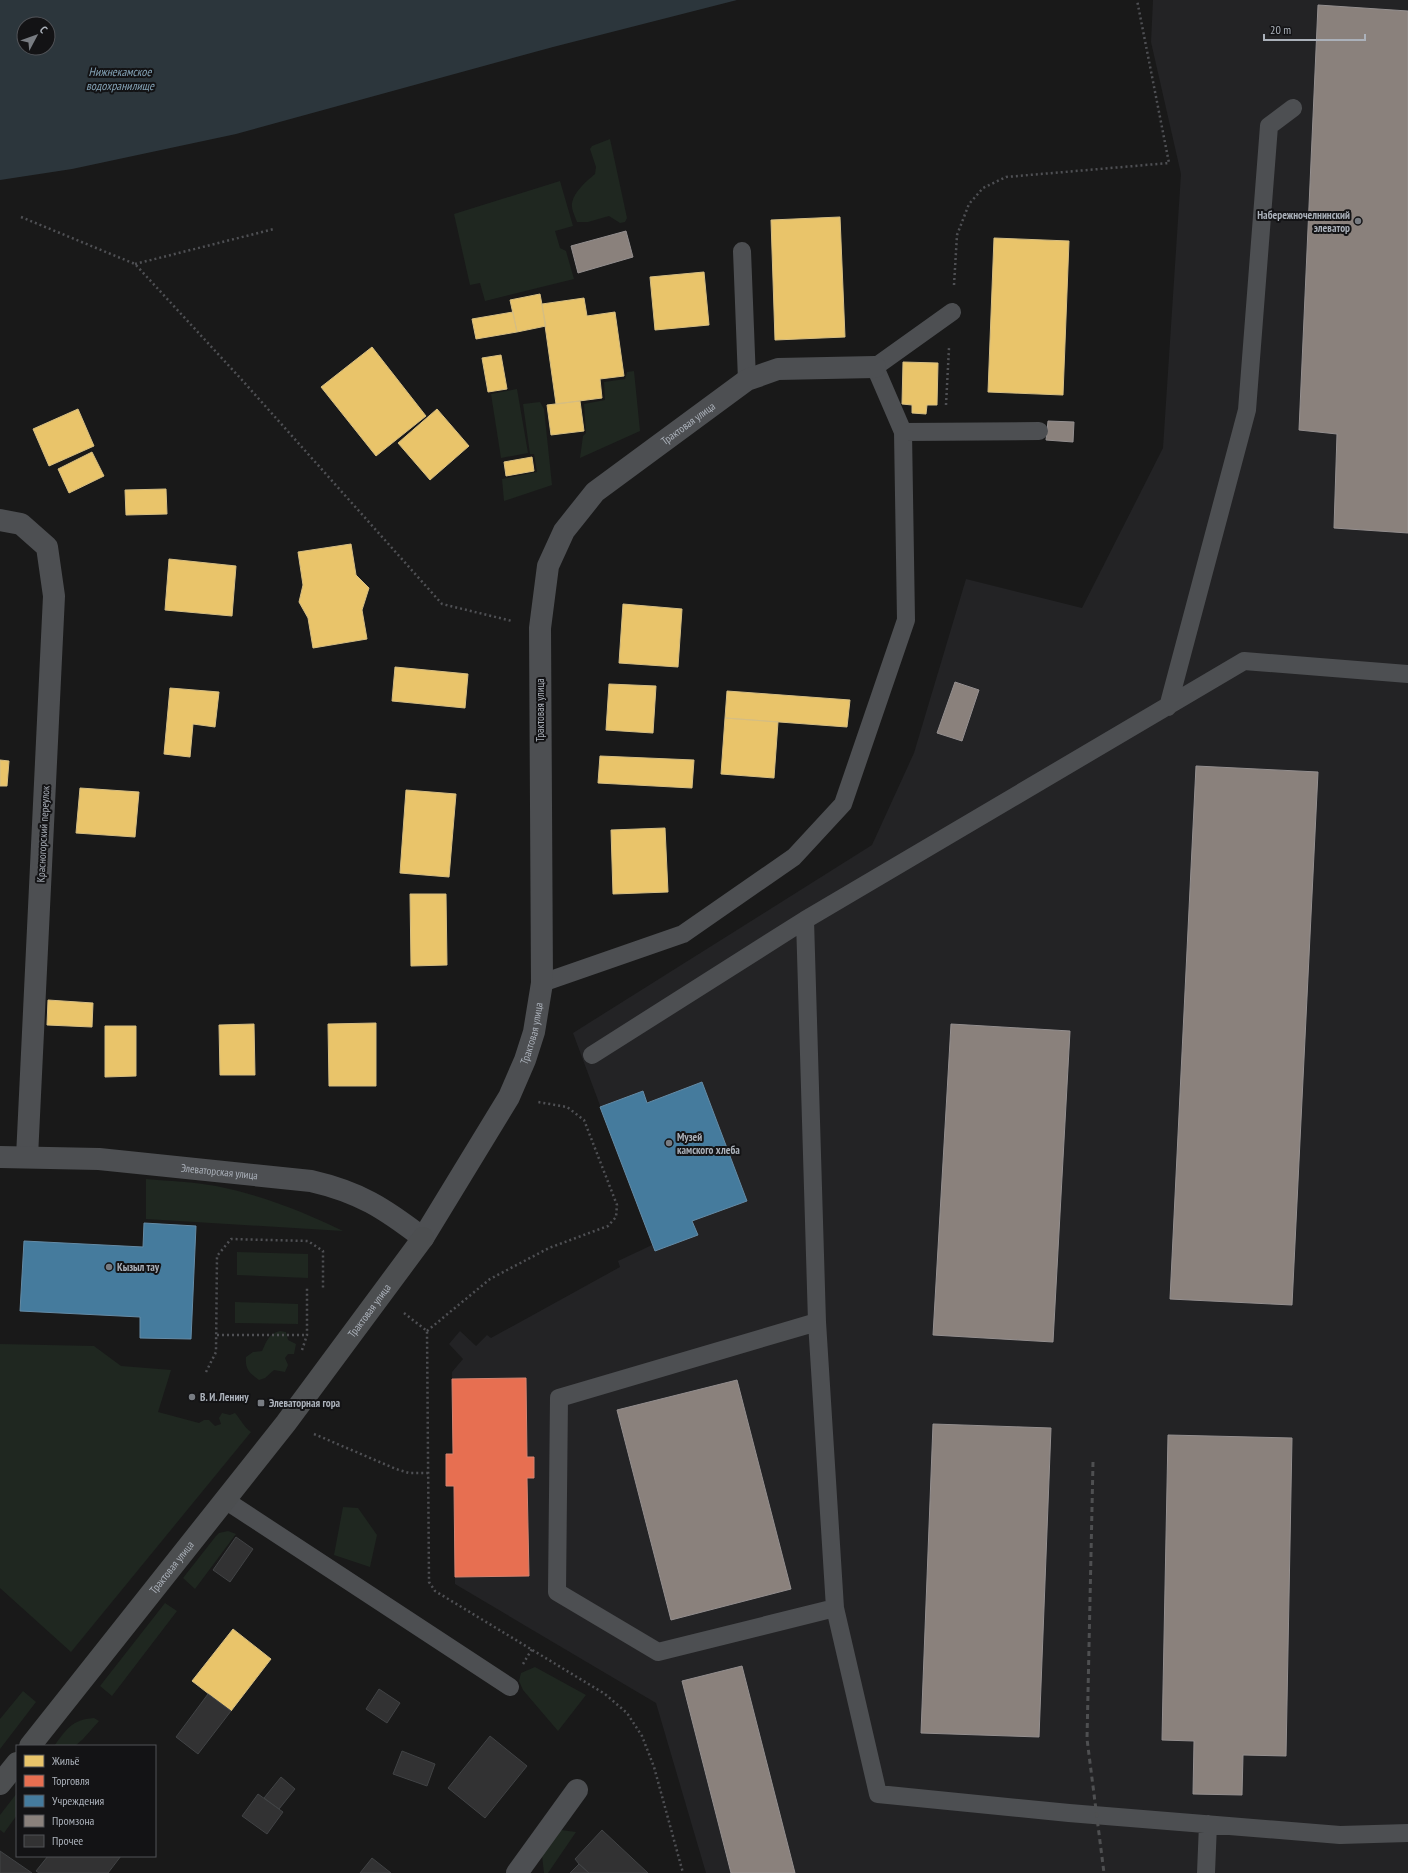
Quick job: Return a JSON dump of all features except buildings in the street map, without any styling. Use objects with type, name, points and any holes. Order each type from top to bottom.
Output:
[{"type":"street","name":"Трактовая улица","points":[[31,1745],[286,1422],[423,1238],[509,1098],[525,1060],[534,1032],[542,982],[540,628],[548,566],[564,531],[595,492],[748,380],[778,369],[875,366]]},
{"type":"street","name":"Красногорский переулок","points":[[10,522],[47,547],[54,596],[27,1157]]},
{"type":"street","name":"Элеваторская улица","points":[[0,1157],[98,1159],[311,1181],[336,1187],[365,1198],[395,1216],[423,1238]]},
{"type":"street","points":[[0,1784],[16,1763]]},
{"type":"street","points":[[517,1873],[577,1790]]},
{"type":"lane","points":[[1168,706],[1247,410],[1269,126],[1293,108]]},
{"type":"lane","points":[[742,251],[748,380]]},
{"type":"lane","points":[[542,982],[682,934],[794,857],[843,804],[906,620],[903,432],[875,366],[952,312]]},
{"type":"lane","points":[[903,432],[1039,431]]},
{"type":"lane","points":[[592,1055],[805,920],[1244,662],[1408,674]]},
{"type":"lane","points":[[805,920],[817,1322],[835,1608],[878,1794],[1069,1813],[1340,1835],[1408,1833]]},
{"type":"lane","points":[[817,1322],[559,1398],[556,1592],[658,1652],[835,1608]]},
{"type":"lane","points":[[225,1500],[510,1688]]},
{"type":"lane","points":[[1206,1873],[1208,1824]]},
{"type":"path","points":[[944,432],[957,235],[969,204],[983,188],[1006,177],[1169,163],[1138,0]]},
{"type":"path","points":[[21,217],[135,264],[242,380],[442,604],[540,628]]},
{"type":"path","points":[[135,264],[274,229]]},
{"type":"path","points":[[427,1331],[490,1279],[549,1248],[608,1226],[616,1217],[617,1205],[584,1120],[567,1107],[509,1098]]},
{"type":"path","points":[[206,1372],[216,1352],[217,1256],[231,1239],[308,1241],[323,1251],[323,1288]]},
{"type":"path","points":[[301,1353],[307,1335],[307,1287]]},
{"type":"path","points":[[380,1294],[427,1331]]},
{"type":"path","points":[[427,1331],[429,1582],[435,1591],[605,1694],[627,1713],[642,1736],[654,1767],[684,1873]]},
{"type":"path","points":[[217,1334],[307,1335]]},
{"type":"path","points":[[286,1422],[396,1469],[428,1474]]},
{"type":"shaded area","name":"Набережночелнинский элеватор","points":[[1153,0],[1408,0],[1408,1873],[706,1873],[656,1703],[455,1584],[454,1486],[446,1470],[446,1454],[453,1454],[452,1372],[463,1359],[449,1344],[460,1331],[476,1346],[487,1335],[491,1338],[620,1267],[618,1261],[652,1245],[573,1033],[872,845],[914,753],[966,579],[1082,608],[1163,448],[1181,174],[1151,42]]},
{"type":"shaded area","points":[[610,139],[627,218],[625,222],[620,223],[609,216],[588,222],[577,222],[572,208],[573,199],[581,187],[595,174],[596,167],[590,149],[592,146]]},
{"type":"shaded area","points":[[560,181],[573,226],[555,231],[560,248],[566,251],[574,279],[485,301],[480,283],[470,285],[454,214]]},
{"type":"shaded area","points":[[634,371],[640,431],[580,458],[583,436],[586,433],[584,404],[605,400],[604,382],[625,379],[627,372]]},
{"type":"shaded area","points":[[517,389],[528,453],[501,458],[491,394]]},
{"type":"shaded area","points":[[540,402],[544,409],[552,485],[504,501],[502,479],[537,472],[534,454],[530,454],[523,404]]},
{"type":"shaded area","points":[[146,1179],[216,1186],[249,1194],[297,1210],[343,1231],[146,1219]]},
{"type":"shaded area","points":[[237,1252],[308,1254],[308,1278],[237,1275]]},
{"type":"shaded area","points":[[235,1302],[298,1304],[298,1324],[235,1323]]},
{"type":"shaded area","points":[[280,1331],[286,1332],[288,1340],[296,1344],[294,1354],[288,1354],[285,1358],[288,1365],[285,1372],[274,1370],[265,1378],[259,1380],[248,1370],[246,1365],[246,1357],[253,1352],[262,1351],[270,1336]]},
{"type":"shaded area","points":[[0,1344],[94,1346],[121,1366],[171,1370],[158,1412],[199,1423],[204,1420],[209,1420],[215,1426],[221,1424],[219,1418],[222,1413],[230,1415],[235,1413],[244,1426],[251,1432],[71,1652],[0,1588]]},
{"type":"shaded area","points":[[343,1507],[358,1508],[377,1535],[370,1567],[334,1555]]},
{"type":"shaded area","points":[[228,1531],[236,1534],[195,1589],[183,1578],[216,1536],[219,1533]]},
{"type":"shaded area","points":[[165,1603],[177,1611],[112,1696],[100,1686]]},
{"type":"shaded area","points":[[535,1667],[586,1695],[558,1731],[523,1690],[519,1681],[521,1673]]},
{"type":"shaded area","points":[[23,1691],[36,1702],[0,1749],[0,1719]]},
{"type":"shaded area","points":[[94,1718],[99,1721],[76,1745],[55,1745],[70,1726],[86,1719]]},
{"type":"shaded area","points":[[16,1794],[16,1816],[4,1833],[0,1830],[0,1815]]},
{"type":"shaded area","points":[[561,1830],[576,1832],[548,1873],[544,1873],[542,1855]]},
{"type":"water","name":"Нижнекамское водохранилище","points":[[0,0],[737,0],[553,47],[236,134],[72,169],[0,180]]},
{"type":"railway","points":[[1093,1462],[1087,1739],[1104,1873]]},
{"type":"place","name":"Набережночелнинский элеватор","points":[[1358,221]]},
{"type":"place","name":"Музей камского хлеба","points":[[669,1143]]},
{"type":"place","name":"Кызыл тау","points":[[109,1267]]},
{"type":"place","name":"В. И. Ленину","points":[[192,1397]]},
{"type":"place","name":"Элеваторная гора","points":[[261,1403]]}]
